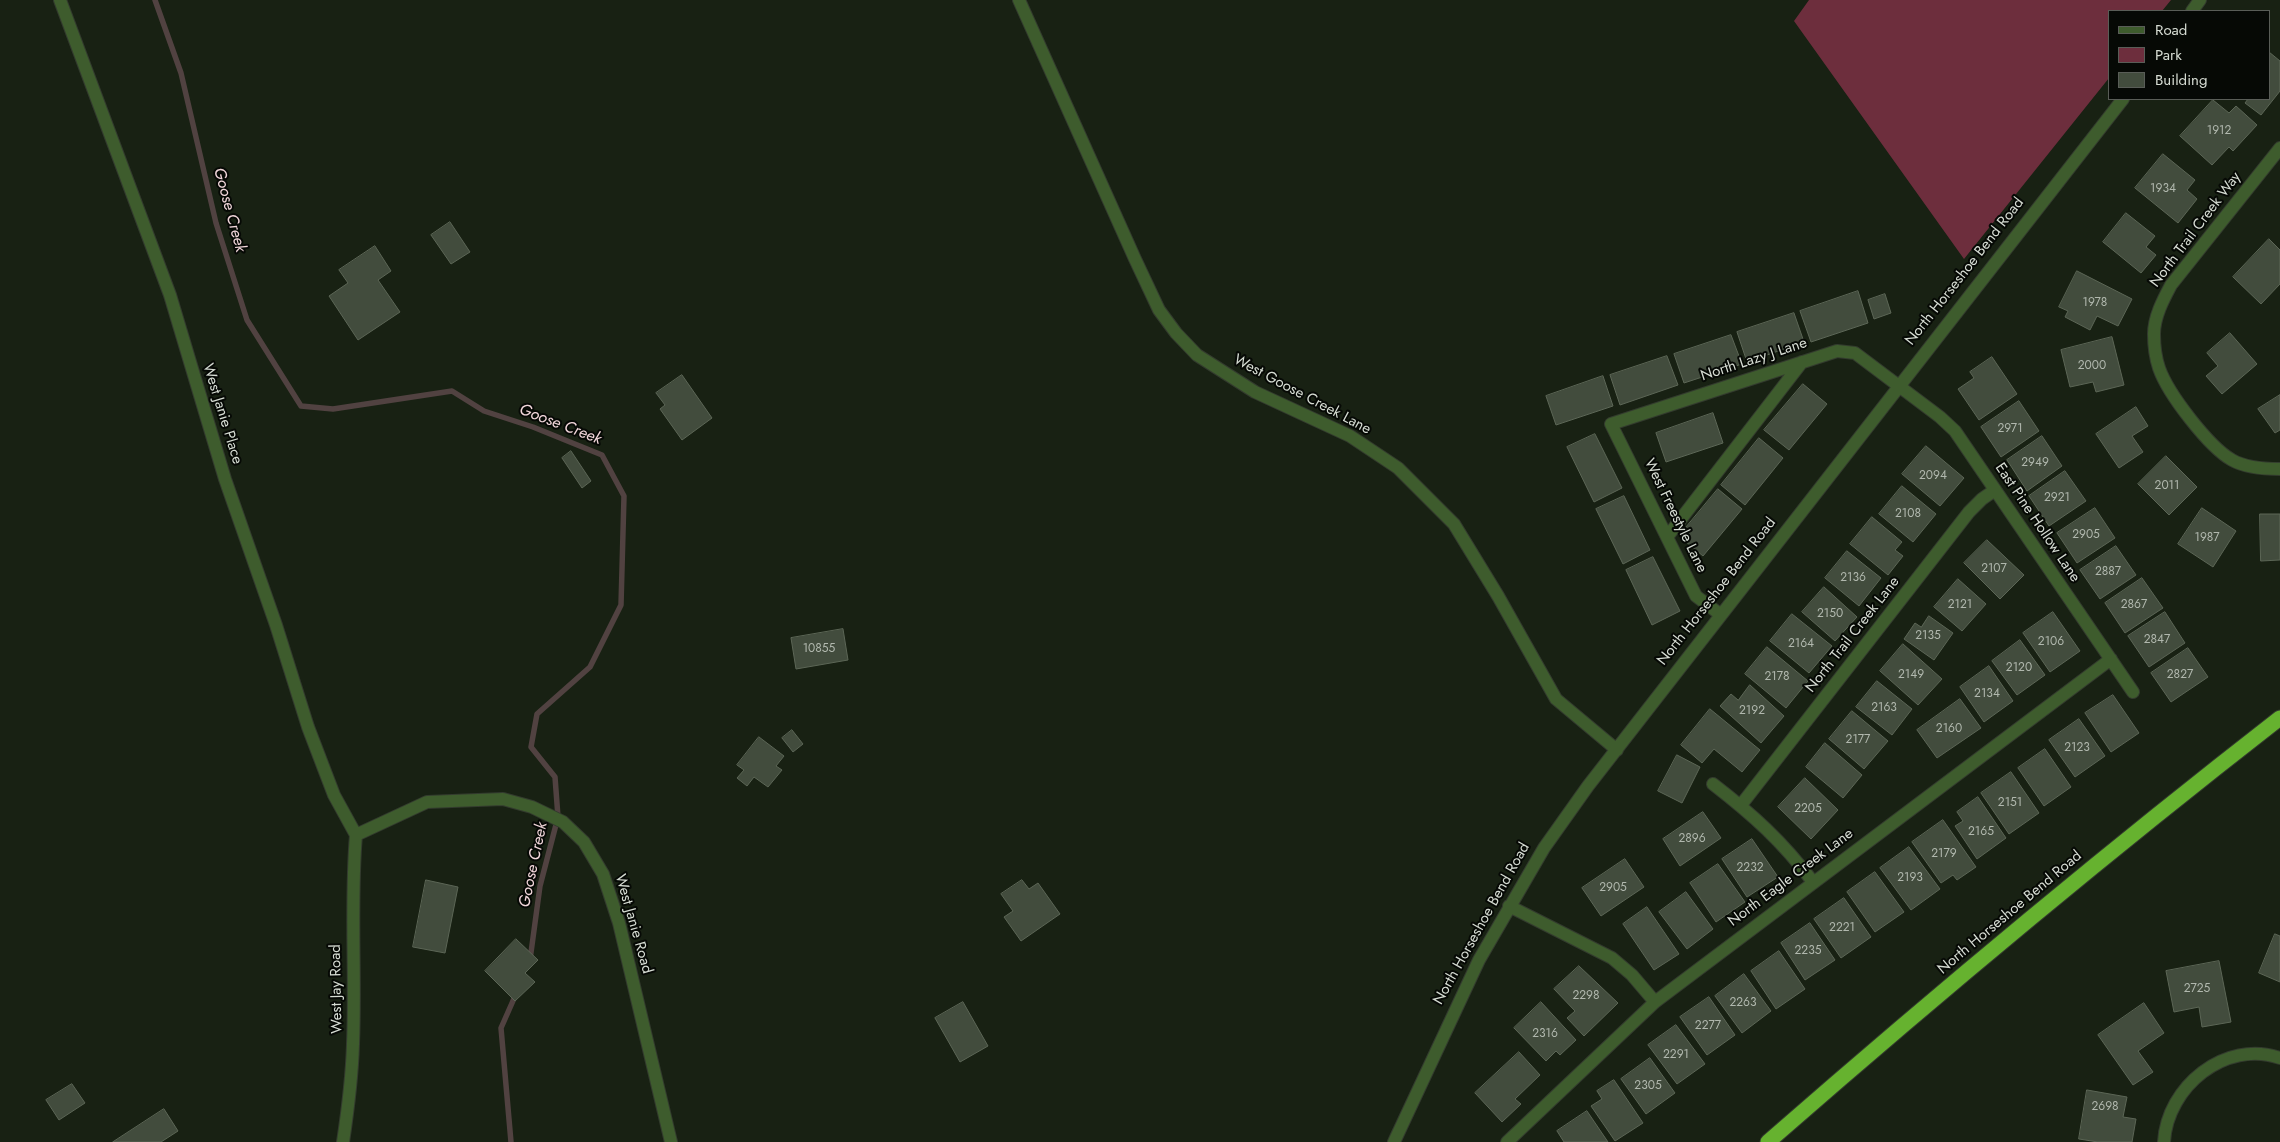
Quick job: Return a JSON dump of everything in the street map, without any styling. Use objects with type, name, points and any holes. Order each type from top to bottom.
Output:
[{"type":"highway","name":"North Horseshoe Bend Road","points":[[1768,1142],[2059,894],[2280,718]]},
{"type":"street","name":"West Janie Place","points":[[60,0],[170,294],[225,479],[276,625],[308,727],[334,795],[356,835]]},
{"type":"street","name":"West Goose Creek Lane","points":[[1019,0],[1135,258],[1160,310],[1176,333],[1197,355],[1255,392],[1350,436],[1398,468],[1454,524],[1498,596],[1556,699],[1617,750]]},
{"type":"street","name":"North Horseshoe Bend Road","points":[[1394,1142],[1451,1018],[1509,906],[1544,848],[1588,786],[1720,615],[2122,100]]},
{"type":"street","name":"North Trail Creek Way","points":[[2280,148],[2171,285],[2160,305],[2154,334],[2159,368],[2168,386],[2210,443],[2232,460],[2259,469],[2280,470]]},
{"type":"street","name":"North Lazy J Lane","points":[[1611,424],[1837,351],[1855,353],[1900,386]]},
{"type":"street","points":[[1667,537],[1802,362]]},
{"type":"street","name":"East Pine Hollow Lane","points":[[1900,386],[1955,431],[2133,692]]},
{"type":"street","name":"West Freestyle Lane","points":[[1611,424],[1696,596],[1720,615]]},
{"type":"street","name":"North Trail Creek Lane","points":[[1741,805],[1969,512],[1982,499],[1995,490]]},
{"type":"street","name":"North Eagle Creek Lane","points":[[1507,1142],[1654,1002],[2111,660]]},
{"type":"street","points":[[1713,784],[1741,805],[1790,851],[1812,882]]},
{"type":"street","name":"West Janie Road","points":[[356,835],[427,802],[503,799],[532,807],[563,822],[584,842],[603,874],[619,923],[671,1142]]},
{"type":"street","name":"West Jay Road","points":[[343,1142],[350,1094],[354,1044],[352,910],[356,835]]},
{"type":"street","points":[[1509,906],[1612,958],[1632,976],[1654,1002]]},
{"type":"street","points":[[2164,1142],[2165,1129],[2174,1103],[2188,1084],[2205,1070],[2228,1059],[2253,1054],[2280,1058]]},
{"type":"green space","points":[[1809,0],[2171,0],[2163,10],[2108,10],[2108,79],[1964,259],[1794,21]]},
{"type":"building","points":[[2270,53],[2280,61],[2280,91],[2261,115],[2245,103],[2247,100],[2270,100]]},
{"type":"building","points":[[2213,100],[2229,113],[2236,106],[2257,125],[2233,151],[2229,147],[2212,165],[2180,136]]},
{"type":"building","points":[[2163,154],[2195,180],[2187,190],[2197,199],[2178,223],[2135,188]]},
{"type":"building","points":[[2126,213],[2155,236],[2146,247],[2156,255],[2141,273],[2103,242]]},
{"type":"building","points":[[450,222],[470,252],[451,264],[431,235]]},
{"type":"building","points":[[2269,239],[2280,250],[2280,284],[2261,304],[2233,277]]},
{"type":"building","points":[[375,246],[391,271],[378,280],[400,312],[358,340],[329,296],[348,283],[339,270]]},
{"type":"building","points":[[2077,271],[2132,299],[2118,326],[2097,316],[2090,330],[2065,317],[2068,311],[2059,307]]},
{"type":"building","points":[[1858,291],[1868,323],[1811,342],[1800,311]]},
{"type":"building","points":[[1885,294],[1891,313],[1874,319],[1868,300]]},
{"type":"building","points":[[1794,313],[1804,342],[1747,362],[1737,332]]},
{"type":"building","points":[[2230,333],[2257,364],[2222,394],[2206,376],[2218,366],[2207,353]]},
{"type":"building","points":[[1731,335],[1742,364],[1684,383],[1674,354]]},
{"type":"building","points":[[2112,337],[2124,385],[2096,392],[2093,382],[2070,387],[2061,350]]},
{"type":"building","points":[[1667,356],[1678,385],[1620,405],[1610,375]]},
{"type":"building","points":[[1992,357],[2017,394],[1979,420],[1958,389],[1974,378],[1970,372]]},
{"type":"building","points":[[682,375],[712,418],[682,440],[660,409],[665,405],[656,393]]},
{"type":"building","points":[[1603,376],[1613,406],[1556,425],[1546,396]]},
{"type":"building","points":[[1803,384],[1827,404],[1789,450],[1764,430]]},
{"type":"building","points":[[2280,395],[2280,430],[2275,433],[2258,409]]},
{"type":"building","points":[[2019,401],[2039,431],[2001,457],[1981,427]]},
{"type":"building","points":[[2136,407],[2148,426],[2132,436],[2143,452],[2119,468],[2096,434]]},
{"type":"building","points":[[1713,413],[1723,443],[1666,462],[1656,433]]},
{"type":"building","points":[[1595,434],[1622,488],[1594,502],[1567,447]]},
{"type":"building","points":[[2042,436],[2062,466],[2027,491],[2007,460]]},
{"type":"building","points":[[1759,438],[1783,458],[1745,505],[1721,485]]},
{"type":"building","points":[[1926,446],[1964,478],[1940,506],[1902,474]]},
{"type":"building","points":[[571,451],[591,481],[582,488],[562,458]]},
{"type":"building","points":[[2166,456],[2197,487],[2169,515],[2138,484]]},
{"type":"building","points":[[2065,471],[2086,501],[2049,526],[2029,496]]},
{"type":"building","points":[[1902,486],[1936,514],[1913,542],[1879,514]]},
{"type":"building","points":[[1718,489],[1742,509],[1703,556],[1679,536]]},
{"type":"building","points":[[1624,496],[1650,550],[1623,564],[1596,509]]},
{"type":"building","points":[[2095,508],[2115,538],[2077,563],[2057,533]]},
{"type":"building","points":[[2202,508],[2236,531],[2213,567],[2178,544]]},
{"type":"building","points":[[2260,514],[2280,514],[2280,560],[2261,561]]},
{"type":"building","points":[[1872,517],[1902,542],[1895,550],[1903,556],[1888,575],[1850,544]]},
{"type":"building","points":[[1987,540],[2024,575],[2000,599],[1964,563]]},
{"type":"building","points":[[2116,546],[2136,575],[2100,599],[2080,570]]},
{"type":"building","points":[[1847,551],[1881,578],[1859,606],[1825,578]]},
{"type":"building","points":[[1653,557],[1680,611],[1652,625],[1626,570]]},
{"type":"building","points":[[2142,578],[2163,608],[2125,633],[2105,603]]},
{"type":"building","points":[[1958,579],[1986,604],[1962,631],[1934,607]]},
{"type":"building","points":[[1824,587],[1857,617],[1835,641],[1802,612]]},
{"type":"building","points":[[2053,612],[2080,651],[2050,672],[2023,633]]},
{"type":"building","points":[[2165,612],[2185,643],[2149,667],[2128,636]]},
{"type":"building","points":[[1792,614],[1832,646],[1809,673],[1770,641]]},
{"type":"building","points":[[1929,616],[1953,633],[1934,660],[1904,639],[1915,623],[1921,627]]},
{"type":"building","points":[[843,629],[848,660],[796,669],[791,638]]},
{"type":"building","points":[[2020,640],[2045,675],[2017,695],[1992,661]]},
{"type":"building","points":[[1903,644],[1942,679],[1918,705],[1880,671]]},
{"type":"building","points":[[1767,647],[1808,681],[1786,708],[1745,674]]},
{"type":"building","points":[[2188,648],[2208,677],[2171,702],[2151,673]]},
{"type":"building","points":[[1989,666],[2013,701],[1984,722],[1960,687]]},
{"type":"building","points":[[1877,681],[1912,709],[1892,735],[1856,707]]},
{"type":"building","points":[[1750,685],[1784,716],[1761,743],[1720,706],[1731,694],[1738,700]]},
{"type":"building","points":[[2113,695],[2139,733],[2111,752],[2085,713]]},
{"type":"building","points":[[1960,699],[1981,728],[1937,758],[1917,730]]},
{"type":"building","points":[[1710,709],[1760,750],[1742,772],[1714,749],[1702,763],[1681,745]]},
{"type":"building","points":[[1852,711],[1888,741],[1864,769],[1829,739]]},
{"type":"building","points":[[2079,719],[2105,756],[2075,777],[2049,740]]},
{"type":"building","points":[[792,730],[803,744],[793,752],[782,738]]},
{"type":"building","points":[[759,737],[784,756],[776,766],[782,770],[768,787],[754,777],[747,786],[737,778],[744,770],[737,765]]},
{"type":"building","points":[[1825,743],[1862,775],[1843,798],[1806,767]]},
{"type":"building","points":[[2045,749],[2071,787],[2044,806],[2018,768]]},
{"type":"building","points":[[1677,755],[1700,767],[1682,803],[1658,791]]},
{"type":"building","points":[[2011,772],[2039,813],[2009,834],[1981,793]]},
{"type":"building","points":[[1805,778],[1838,810],[1811,839],[1778,807]]},
{"type":"building","points":[[1978,797],[2006,838],[1977,859],[1955,826],[1963,821],[1957,812]]},
{"type":"building","points":[[1703,812],[1721,838],[1680,866],[1663,839]]},
{"type":"building","points":[[1943,820],[1976,867],[1957,880],[1953,875],[1941,883],[1912,842]]},
{"type":"building","points":[[1752,839],[1778,877],[1747,897],[1722,859]]},
{"type":"building","points":[[1909,847],[1940,889],[1911,910],[1880,868]]},
{"type":"building","points":[[1625,859],[1644,887],[1601,916],[1582,888]]},
{"type":"building","points":[[1718,864],[1745,902],[1716,922],[1690,883]]},
{"type":"building","points":[[1875,872],[1904,912],[1875,932],[1847,892]]},
{"type":"building","points":[[426,880],[458,887],[445,953],[413,947]]},
{"type":"building","points":[[1022,880],[1029,889],[1038,883],[1060,914],[1021,941],[1004,917],[1013,911],[1001,894]]},
{"type":"building","points":[[1686,892],[1713,929],[1687,949],[1659,912]]},
{"type":"building","points":[[1844,898],[1871,937],[1841,958],[1814,919]]},
{"type":"building","points":[[1647,907],[1679,954],[1654,970],[1623,924]]},
{"type":"building","points":[[1810,923],[1835,960],[1805,980],[1781,943]]},
{"type":"building","points":[[2275,934],[2280,936],[2280,982],[2259,973]]},
{"type":"building","points":[[516,939],[538,960],[525,973],[535,982],[515,1001],[485,971]]},
{"type":"building","points":[[1779,951],[1805,989],[1776,1009],[1751,971]]},
{"type":"building","points":[[2219,961],[2231,1022],[2202,1027],[2199,1007],[2174,1012],[2166,971]]},
{"type":"building","points":[[1579,966],[1618,1003],[1584,1036],[1567,1018],[1575,1011],[1554,989]]},
{"type":"building","points":[[1744,974],[1771,1011],[1742,1033],[1715,996]]},
{"type":"building","points":[[1709,997],[1735,1035],[1707,1055],[1680,1017]]},
{"type":"building","points":[[963,1002],[988,1046],[960,1062],[935,1018]]},
{"type":"building","points":[[1541,1002],[1576,1040],[1560,1055],[1556,1051],[1546,1061],[1514,1028]]},
{"type":"building","points":[[2144,1003],[2164,1033],[2138,1051],[2153,1072],[2133,1085],[2098,1035]]},
{"type":"building","points":[[1676,1025],[1705,1064],[1677,1084],[1648,1045]]},
{"type":"building","points":[[1519,1052],[1540,1075],[1515,1099],[1521,1104],[1502,1122],[1475,1093]]},
{"type":"building","points":[[1650,1058],[1675,1093],[1646,1114],[1621,1079]]},
{"type":"building","points":[[1614,1080],[1643,1123],[1615,1141],[1591,1106],[1602,1099],[1597,1091]]},
{"type":"building","points":[[72,1084],[85,1103],[59,1120],[46,1100]]},
{"type":"building","points":[[2087,1090],[2127,1097],[2123,1117],[2136,1119],[2132,1142],[2098,1142],[2079,1139]]},
{"type":"building","points":[[164,1109],[178,1131],[161,1142],[113,1142]]},
{"type":"building","points":[[1587,1111],[1608,1142],[1564,1142],[1557,1131]]},
{"type":"waterway","name":"Goose Creek","points":[[155,0],[181,73],[216,223],[247,320],[301,406],[333,409],[452,391],[484,411],[533,427],[602,455],[624,496],[621,605],[590,667],[537,714],[531,747],[555,777],[558,817],[540,886],[530,960]]},
{"type":"waterway","name":"Goose Creek","points":[[511,1142],[501,1028],[516,994]]}]
